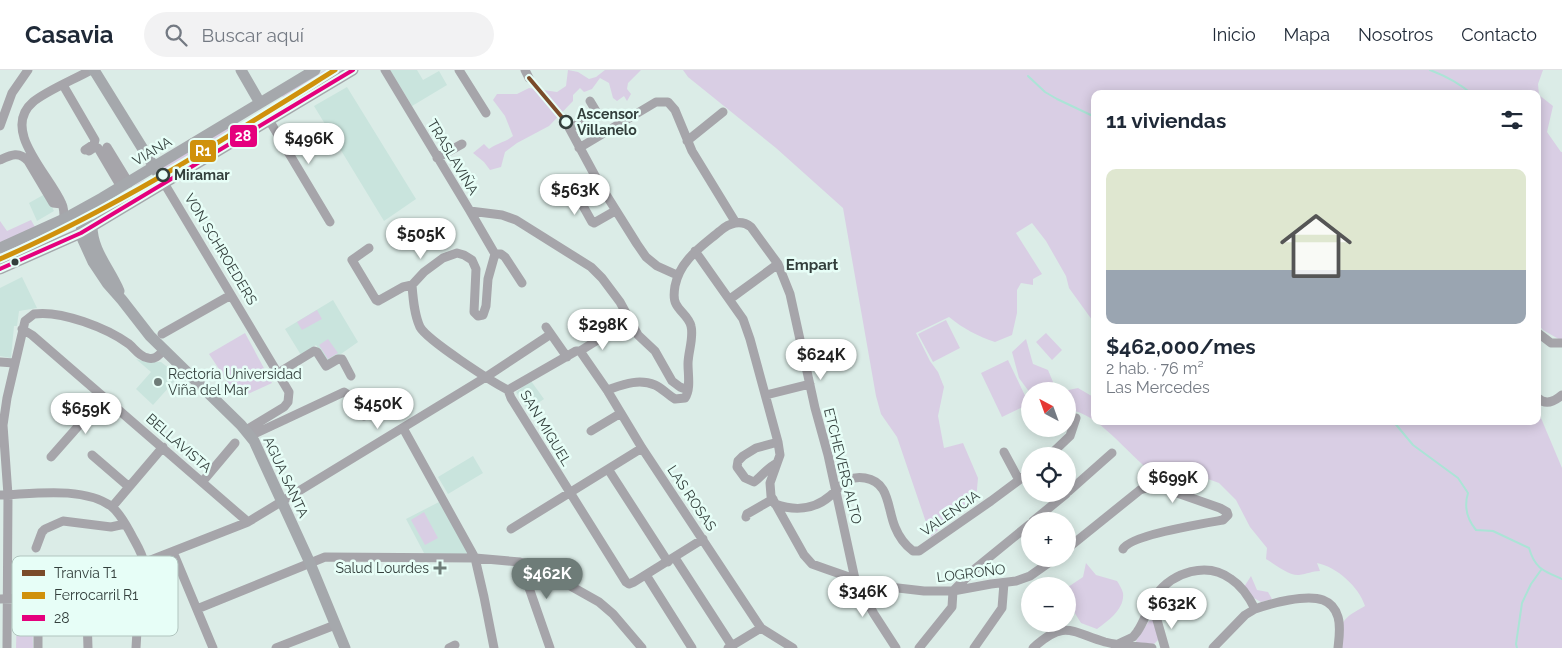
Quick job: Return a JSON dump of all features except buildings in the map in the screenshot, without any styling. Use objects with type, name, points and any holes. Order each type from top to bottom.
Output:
[{"type":"main road","name":"VON SCHROEDERS","points":[[92,70],[164,183]]},
{"type":"main road","points":[[241,70],[260,103],[258,117],[251,131]]},
{"type":"main road","name":"VIANA","points":[[0,248],[64,219],[102,198],[315,70]]},
{"type":"main road","points":[[0,269],[92,226],[353,70]]},
{"type":"main road","points":[[81,232],[82,224],[102,198]]},
{"type":"main road","name":"AGUA SANTA","points":[[92,226],[92,237],[96,249],[114,279],[122,300]]},
{"type":"main road","name":"AGUA SANTA","points":[[81,232],[93,262],[160,354],[248,433],[261,454],[310,563],[344,648]]},
{"type":"street","points":[[0,126],[12,93],[28,70]]},
{"type":"street","points":[[64,219],[62,204],[24,141],[21,128],[24,114],[38,98],[92,70]]},
{"type":"street","name":"TRASLAVIÑA","points":[[385,70],[470,211],[502,215],[516,220],[590,267],[602,278],[620,302],[638,335],[655,352],[672,381],[688,390]]},
{"type":"street","points":[[459,70],[486,113]]},
{"type":"street","points":[[63,85],[95,140],[94,144],[87,151],[95,147],[98,148],[125,185]]},
{"type":"street","points":[[590,101],[596,111],[568,125],[579,148],[615,210],[646,257],[656,266],[677,275]]},
{"type":"street","name":"ETCHEVERS ALTO","points":[[579,148],[656,102],[668,102],[674,110],[687,141],[736,222],[747,224],[751,227],[778,264],[790,294],[855,579],[893,647]]},
{"type":"street","points":[[687,141],[723,112]]},
{"type":"street","points":[[269,120],[330,222]]},
{"type":"street","points":[[437,158],[462,144]]},
{"type":"street","points":[[107,146],[125,185]]},
{"type":"street","points":[[0,160],[15,154],[24,157],[52,202],[62,204]]},
{"type":"street","name":"VON SCHROEDERS","points":[[164,183],[289,392],[288,402],[248,433]]},
{"type":"street","points":[[600,185],[578,197],[592,222],[594,223],[615,210]]},
{"type":"street","points":[[369,248],[352,260],[378,301],[405,285],[412,285],[424,272],[449,255],[457,253],[464,255],[472,260],[476,269],[474,312],[478,316],[483,316],[485,313],[488,279],[496,254],[470,211]]},
{"type":"street","points":[[607,390],[629,382],[647,383],[654,385],[678,400],[685,398],[688,390],[688,362],[692,334],[689,321],[680,310],[674,298],[677,275],[687,258],[724,227],[736,222]]},
{"type":"street","points":[[695,251],[743,319],[766,394],[778,442],[780,455],[770,483],[771,496],[774,502],[785,508],[816,506],[836,489]]},
{"type":"street","points":[[496,254],[501,254],[505,257],[522,283]]},
{"type":"street","points":[[730,299],[778,264]]},
{"type":"street","name":"SAN MIGUEL","points":[[412,285],[418,319],[425,334],[486,377],[508,390],[569,493],[626,582],[629,584],[646,575]]},
{"type":"street","points":[[162,334],[231,295]]},
{"type":"street","points":[[7,648],[3,397],[22,329],[28,317],[34,314],[60,314],[107,332],[129,344],[144,357],[150,359],[160,354]]},
{"type":"street","name":"BELLAVISTA","points":[[22,329],[32,334],[163,446],[248,522]]},
{"type":"street","points":[[508,390],[576,351],[580,351],[612,331]]},
{"type":"street","points":[[162,556],[248,522],[486,377],[547,332],[567,356]]},
{"type":"street","points":[[1541,335],[1551,343],[1562,343]]},
{"type":"street","name":"LAS ROSAS","points":[[580,351],[761,628],[793,648]]},
{"type":"street","points":[[278,372],[317,352],[326,366],[338,359],[342,359],[351,376]]},
{"type":"street","points":[[0,362],[14,363]]},
{"type":"street","points":[[766,394],[810,384]]},
{"type":"street","points":[[248,433],[344,392],[364,416]]},
{"type":"street","points":[[1541,401],[1549,403],[1562,395]]},
{"type":"street","points":[[51,457],[104,397]]},
{"type":"street","points":[[591,431],[621,413]]},
{"type":"street","points":[[403,428],[478,555],[494,648]]},
{"type":"street","points":[[1058,447],[1068,438]]},
{"type":"street","points":[[203,481],[235,442]]},
{"type":"street","points":[[777,463],[765,470],[754,482],[745,478],[738,467],[738,461],[750,452],[778,442]]},
{"type":"street","points":[[112,507],[163,446]]},
{"type":"street","points":[[512,529],[642,448]]},
{"type":"street","points":[[1004,452],[1020,480]]},
{"type":"street","points":[[1076,485],[1112,453]]},
{"type":"street","points":[[92,454],[128,486]]},
{"type":"street","points":[[608,469],[730,647],[761,628]]},
{"type":"street","name":"VALENCIA","points":[[836,489],[844,480],[856,477],[876,481],[887,497],[894,526],[900,538],[913,552],[918,551],[1020,480]]},
{"type":"street","points":[[1076,542],[1146,487],[1160,487],[1224,510],[1228,515],[1223,520],[1157,534],[1124,546],[1123,549]]},
{"type":"street","points":[[4,495],[65,493],[101,501],[112,507],[125,524],[142,556]]},
{"type":"street","points":[[746,517],[747,514],[774,502]]},
{"type":"street","name":"LOGROÑO","points":[[774,502],[804,555],[812,564],[872,585],[924,591],[953,591],[1016,581],[1030,576],[1043,567]]},
{"type":"street","points":[[1044,512],[1056,502]]},
{"type":"street","points":[[36,548],[45,529],[63,522],[110,527],[125,524]]},
{"type":"street","points":[[919,648],[952,607],[953,591],[976,568],[1021,531]]},
{"type":"street","points":[[692,648],[646,575],[703,539]]},
{"type":"street","points":[[173,552],[175,556]]},
{"type":"street","points":[[197,609],[325,557],[478,555],[536,566],[599,602],[613,614],[642,648]]},
{"type":"street","points":[[520,562],[550,648]]},
{"type":"street","points":[[178,564],[214,648]]},
{"type":"street","points":[[1133,641],[1157,595],[1172,580],[1185,573],[1201,570],[1223,574],[1232,579],[1243,590],[1255,609]]},
{"type":"street","points":[[974,648],[1002,608],[1004,583]]},
{"type":"street","points":[[1213,648],[1239,620],[1255,609],[1271,604],[1306,599],[1324,600],[1332,606],[1339,618],[1338,648]]},
{"type":"street","points":[[1034,648],[1052,634],[1065,630],[1074,630],[1106,642],[1118,644],[1133,641],[1152,648],[1164,644],[1156,618],[1154,601]]},
{"type":"street","points":[[1144,621],[1149,617],[1156,618]]},
{"type":"street","points":[[276,648],[335,625]]},
{"type":"shaded area","points":[[325,70],[344,70],[287,104],[282,96]]},
{"type":"shaded area","points":[[390,70],[417,70],[423,80],[439,71],[447,85],[412,106]]},
{"type":"shaded area","points":[[568,70],[578,72],[589,79],[596,77],[605,70],[641,70],[628,83],[627,89],[631,94],[627,101],[624,96],[617,101],[613,98],[609,83],[600,78],[592,89],[584,92],[580,88],[573,95],[573,101],[549,126],[517,143],[505,152],[501,167],[490,170],[473,153],[484,144],[489,149],[513,136],[505,116],[493,100],[497,94],[517,94],[529,88],[557,92],[566,86]]},
{"type":"shaded area","points":[[683,70],[1543,70],[1538,84],[1539,90],[1091,90],[1091,318],[1069,288],[1066,276],[1046,241],[1032,223],[1016,233],[1042,274],[1033,279],[1033,285],[1021,283],[1017,290],[1017,313],[1012,335],[995,342],[971,332],[949,317],[916,333],[930,361],[938,372],[944,387],[938,416],[944,448],[963,443],[978,478],[976,500],[957,511],[931,537],[897,437],[881,414],[876,396],[843,208],[776,148],[688,77]]},
{"type":"shaded area","points":[[347,87],[416,199],[384,221],[314,106]]},
{"type":"shaded area","points":[[1541,97],[1553,106],[1547,132],[1562,152],[1562,341],[1541,328]]},
{"type":"shaded area","points":[[238,122],[241,126],[193,154],[185,165],[166,176],[162,168]]},
{"type":"shaded area","points":[[144,180],[148,187],[98,218],[96,214],[127,196],[137,184]]},
{"type":"shaded area","points":[[45,194],[54,211],[37,221],[29,203]]},
{"type":"shaded area","points":[[31,220],[35,227],[0,243],[0,221],[7,231]]},
{"type":"shaded area","points":[[59,225],[62,233],[0,260],[0,251]]},
{"type":"shaded area","points":[[22,277],[37,308],[19,311],[17,326],[14,326],[11,358],[0,356],[0,288]]},
{"type":"shaded area","points":[[333,300],[358,342],[328,363],[316,345],[301,355],[285,329]]},
{"type":"shaded area","points":[[317,310],[322,319],[302,330],[297,322]]},
{"type":"shaded area","points":[[946,320],[960,348],[933,362],[918,334]]},
{"type":"shaded area","points":[[245,333],[272,383],[248,394],[241,385],[233,390],[209,354]]},
{"type":"shaded area","points":[[1046,333],[1062,350],[1052,360],[1036,342]]},
{"type":"shaded area","points":[[328,339],[338,353],[328,359],[319,345]]},
{"type":"shaded area","points":[[1026,339],[1033,364],[1048,370],[1053,382],[1022,382],[1019,378],[1012,352]]},
{"type":"shaded area","name":"Rectoría Universidad Viña del Mar","points":[[136,359],[147,362],[161,362],[179,376],[153,405],[136,389],[151,372]]},
{"type":"shaded area","points":[[1008,360],[1021,387],[1021,408],[1002,417],[981,373]]},
{"type":"shaded area","points":[[531,381],[544,399],[528,410],[516,392]]},
{"type":"shaded area","points":[[1076,388],[1078,388],[1091,396],[1091,419],[1076,411]]},
{"type":"shaded area","points":[[1541,418],[1562,468],[1562,648],[1341,648],[1341,632],[1344,622],[1351,614],[1365,606],[1358,592],[1346,579],[1325,565],[1317,563],[1320,571],[1299,575],[1287,572],[1266,559],[1267,548],[1250,527],[1236,500],[1219,483],[1170,465],[1152,472],[1100,425],[1541,425]]},
{"type":"shaded area","points":[[473,456],[483,473],[448,494],[438,477]]},
{"type":"shaded area","points":[[439,502],[470,555],[424,553],[406,519]]},
{"type":"shaded area","points":[[424,512],[438,538],[425,545],[411,520]]},
{"type":"shaded area","points":[[1086,563],[1096,575],[1117,581],[1123,593],[1119,609],[1097,629],[1081,623],[1076,615],[1076,582],[1083,577]]},
{"type":"shaded area","points":[[1251,576],[1257,590],[1268,592],[1272,599],[1261,602],[1252,597],[1244,587]]},
{"type":"shaded area","points":[[1153,620],[1159,639],[1154,644],[1137,644],[1136,641],[1149,621]]},
{"type":"shaded area","points":[[16,636],[33,636],[33,648],[16,648]]},
{"type":"waterway","points":[[1430,70],[1452,80],[1467,90]]},
{"type":"waterway","points":[[1028,76],[1045,92],[1091,115]]},
{"type":"waterway","points":[[1396,425],[1413,445],[1458,478],[1468,493],[1467,512],[1476,530],[1493,531],[1529,548],[1537,565],[1550,574],[1562,579]]},
{"type":"waterway","points":[[1517,648],[1522,603],[1531,584],[1541,570]]},
{"type":"railway","points":[[529,78],[566,122]]},
{"type":"tram line","name":"T1","points":[[529,78],[566,122]]},
{"type":"rail line","name":"R1","points":[[0,259],[44,239],[129,194],[212,146],[335,70]]},
{"type":"transit line","name":"28","points":[[0,269],[81,233],[353,70]]},
{"type":"place","name":"Ascensor Villanelo","points":[[566,122]]},
{"type":"place","name":"Miramar","points":[[163,175]]},
{"type":"place","name":"Rectoría Universidad Viña del Mar","points":[[158,382]]},
{"type":"place","name":"Salud Lourdes","points":[[440,568]]},
{"type":"district","name":"Empart","points":[[812,265]]}]
